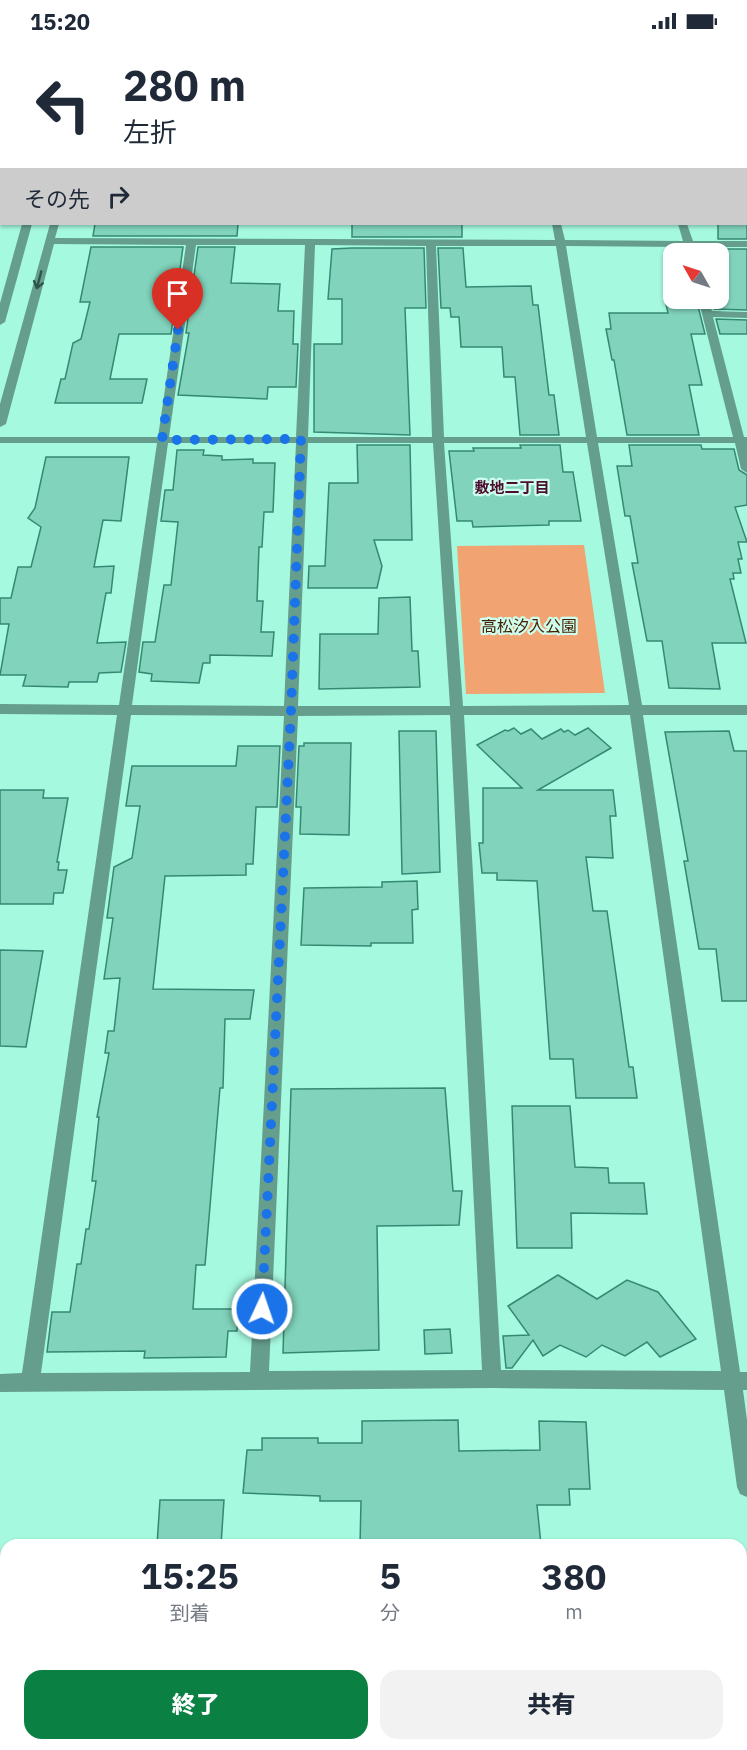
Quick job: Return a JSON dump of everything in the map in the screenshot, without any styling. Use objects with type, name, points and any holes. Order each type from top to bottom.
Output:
[{"type":"street","points":[[0,322],[27,225]]},
{"type":"street","points":[[0,424],[54,225]]},
{"type":"street","points":[[557,225],[636,710],[740,1381],[747,1487]]},
{"type":"street","points":[[683,225],[688,243]]},
{"type":"street","points":[[49,241],[560,243],[663,248]]},
{"type":"street","points":[[30,1383],[123,710],[191,242]]},
{"type":"street","points":[[259,1381],[291,711],[310,242]]},
{"type":"street","points":[[431,243],[438,439],[457,711],[492,1379]]},
{"type":"street","points":[[729,246],[747,244]]},
{"type":"street","points":[[706,309],[743,440],[747,469]]},
{"type":"street","points":[[707,314],[747,315]]},
{"type":"street","points":[[0,440],[743,440]]},
{"type":"street","points":[[0,709],[747,710]]},
{"type":"street","points":[[0,1383],[492,1379],[740,1381]]},
{"type":"green space","name":"高松汐入公園","points":[[584,545],[605,693],[466,694],[457,546]]},
{"type":"building","points":[[95,225],[238,225],[237,236],[93,236]]},
{"type":"building","points":[[352,225],[462,225],[462,237],[352,237]]},
{"type":"building","points":[[718,225],[747,225],[747,239],[718,239]]},
{"type":"building","points":[[91,247],[183,247],[171,334],[119,334],[110,379],[147,379],[142,403],[55,403],[61,379],[65,379],[73,343],[81,339],[90,302],[80,302]]},
{"type":"building","points":[[198,247],[235,247],[231,283],[280,284],[278,311],[294,311],[293,344],[298,344],[296,387],[268,387],[267,399],[178,395],[189,333],[186,333]]},
{"type":"building","points":[[424,248],[426,308],[405,308],[410,435],[314,432],[314,344],[342,344],[342,299],[328,299],[332,249]]},
{"type":"building","points":[[438,248],[463,248],[466,287],[531,286],[533,305],[538,305],[549,395],[554,395],[559,435],[520,435],[515,377],[504,377],[502,347],[461,347],[459,317],[451,317],[450,308],[441,308]]},
{"type":"building","points":[[729,249],[747,249],[747,310],[714,309],[729,309]]},
{"type":"building","points":[[667,309],[699,309],[705,334],[691,334],[702,385],[689,385],[699,435],[627,435],[614,360],[612,360],[606,329],[611,329],[609,313],[668,313]]},
{"type":"building","points":[[716,319],[747,320],[747,334],[720,334]]},
{"type":"building","points":[[357,445],[410,445],[412,540],[374,540],[382,566],[377,588],[308,588],[309,566],[325,566],[329,483],[358,483]]},
{"type":"building","points":[[520,445],[560,445],[563,472],[573,472],[581,521],[549,521],[549,525],[473,527],[472,521],[457,521],[449,451],[474,451],[473,448],[521,448]]},
{"type":"building","points":[[629,445],[701,445],[702,449],[734,449],[739,470],[747,475],[747,505],[735,507],[747,542],[738,542],[742,559],[738,559],[741,573],[733,573],[734,579],[730,579],[746,643],[712,643],[720,689],[669,688],[662,641],[647,641],[632,563],[638,563],[630,516],[625,516],[617,466],[632,466]]},
{"type":"building","points":[[177,450],[204,450],[203,455],[222,456],[222,460],[253,459],[253,463],[275,463],[273,512],[264,512],[262,547],[259,547],[257,601],[263,601],[261,632],[274,632],[272,656],[210,655],[210,663],[203,663],[199,683],[151,681],[152,674],[139,672],[143,642],[155,642],[164,585],[171,585],[178,522],[161,521],[165,490],[173,490]]},
{"type":"building","points":[[46,457],[129,457],[121,521],[103,520],[94,567],[114,566],[111,593],[106,593],[97,643],[126,642],[121,672],[99,673],[97,682],[69,682],[68,687],[23,686],[26,675],[0,675],[9,624],[0,624],[0,598],[11,598],[18,567],[31,567],[41,527],[28,518],[35,508]]},
{"type":"building","points":[[410,597],[412,651],[418,651],[420,687],[319,689],[320,634],[378,634],[379,598]]},
{"type":"building","points":[[514,728],[521,734],[531,729],[542,739],[561,729],[564,732],[568,730],[575,735],[588,728],[611,748],[538,790],[613,790],[616,816],[610,816],[613,858],[586,857],[593,911],[607,911],[629,1067],[633,1067],[637,1098],[576,1098],[573,1059],[550,1059],[537,881],[497,880],[497,873],[482,873],[479,843],[483,843],[483,788],[522,788],[477,745],[505,730]]},
{"type":"building","points":[[399,731],[436,731],[440,872],[402,874]]},
{"type":"building","points":[[729,731],[734,751],[747,751],[747,1001],[722,1001],[716,949],[699,949],[684,861],[688,861],[665,732]]},
{"type":"building","points":[[304,743],[351,743],[349,835],[300,834],[301,807],[296,807],[299,746],[304,746]]},
{"type":"building","points":[[238,746],[280,746],[277,807],[256,807],[253,864],[246,864],[246,875],[165,876],[153,989],[254,990],[250,1019],[225,1019],[223,1088],[220,1088],[205,1265],[196,1265],[193,1309],[238,1309],[237,1331],[228,1331],[226,1357],[144,1358],[145,1351],[47,1352],[52,1312],[70,1312],[77,1264],[81,1264],[86,1229],[89,1229],[96,1181],[92,1181],[99,1117],[97,1117],[109,1053],[105,1053],[108,1031],[114,1031],[120,978],[104,979],[113,918],[107,918],[114,867],[132,858],[140,806],[126,806],[132,766],[236,766]]},
{"type":"building","points":[[0,790],[44,790],[43,798],[68,798],[57,862],[59,862],[58,870],[67,870],[63,893],[54,893],[53,904],[0,904]]},
{"type":"building","points":[[417,881],[418,909],[412,910],[413,943],[371,943],[371,946],[301,945],[304,888],[382,887],[382,882]]},
{"type":"building","points":[[0,950],[43,951],[26,1047],[0,1046]]},
{"type":"building","points":[[445,1088],[453,1191],[462,1191],[459,1225],[377,1226],[379,1350],[283,1353],[291,1089]]},
{"type":"building","points":[[512,1106],[570,1106],[575,1167],[608,1168],[609,1183],[644,1183],[647,1214],[571,1213],[572,1248],[517,1248]]},
{"type":"building","points":[[558,1275],[597,1299],[627,1280],[658,1292],[696,1339],[660,1357],[647,1342],[625,1356],[602,1345],[586,1357],[560,1345],[543,1356],[533,1340],[512,1368],[506,1368],[503,1336],[529,1335],[508,1306]]},
{"type":"building","points":[[450,1329],[452,1353],[425,1354],[424,1330]]},
{"type":"building","points":[[458,1420],[459,1451],[540,1450],[539,1421],[586,1422],[590,1489],[569,1489],[570,1505],[537,1505],[540,1539],[360,1539],[361,1501],[320,1501],[320,1496],[243,1493],[247,1450],[262,1450],[262,1438],[318,1438],[318,1443],[362,1443],[362,1421]]},
{"type":"building","points":[[160,1500],[224,1500],[221,1539],[157,1539]]},
{"type":"district","name":"敷地二丁目","points":[[512,487]]},
{"type":"route","points":[[178,330],[162,440],[301,439],[291,711],[262,1309]]}]
